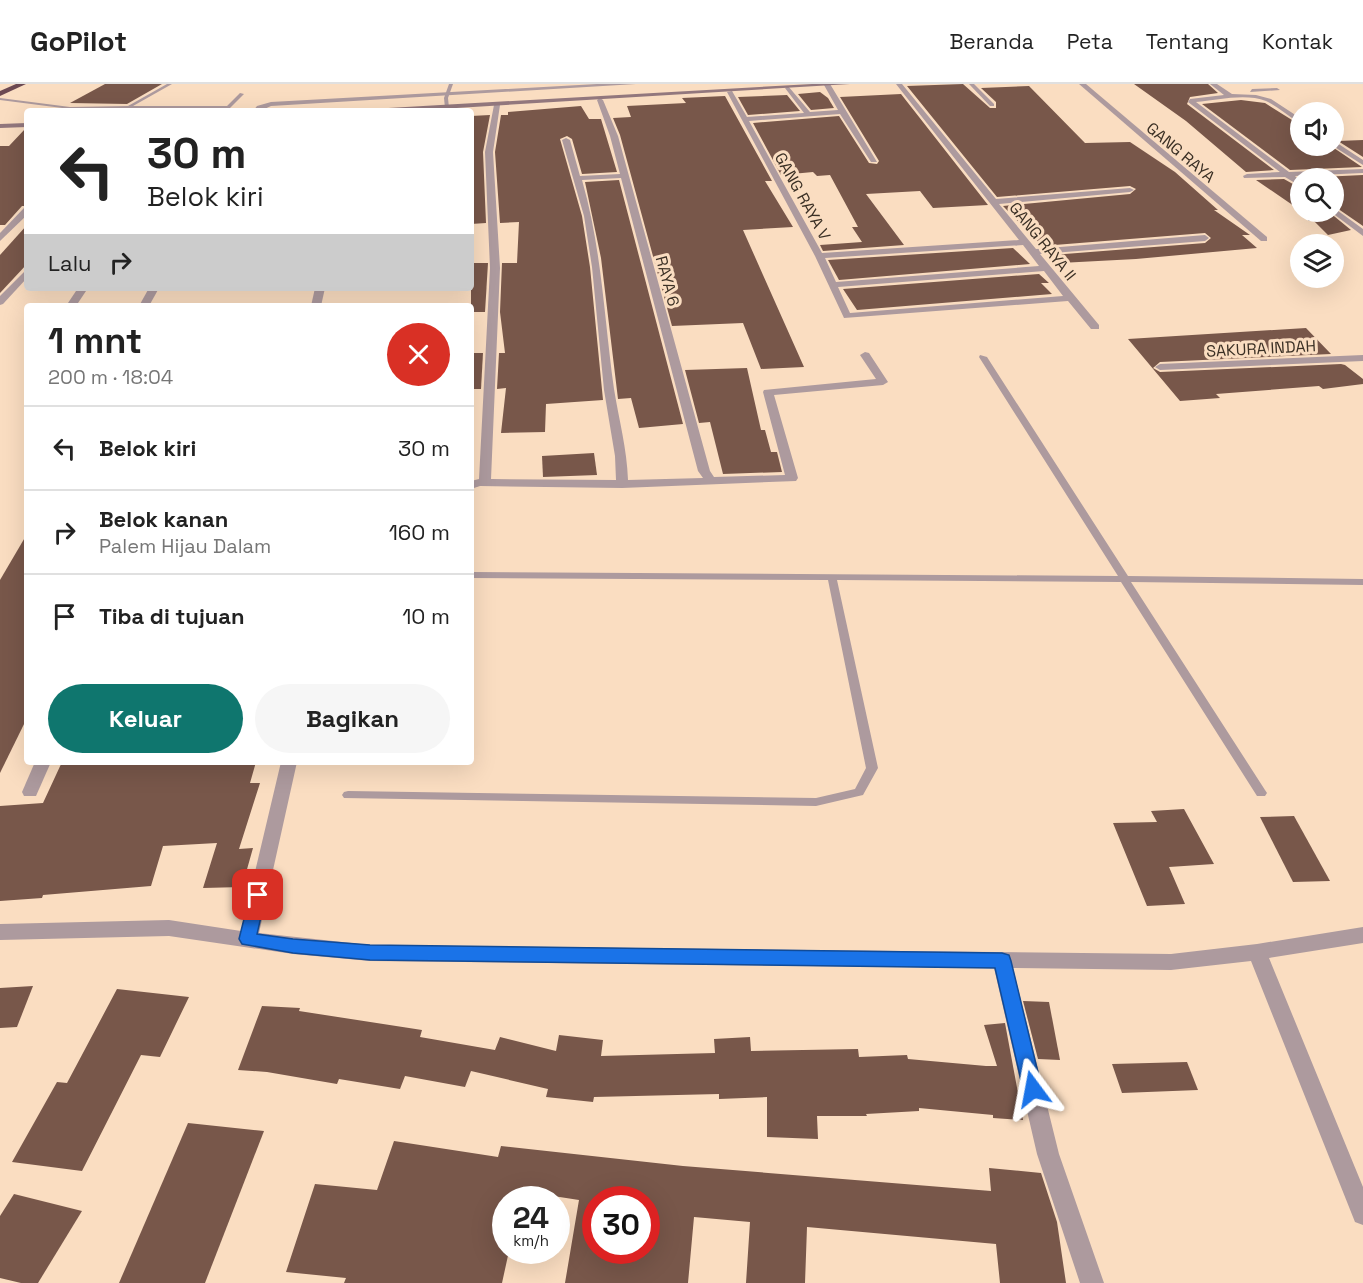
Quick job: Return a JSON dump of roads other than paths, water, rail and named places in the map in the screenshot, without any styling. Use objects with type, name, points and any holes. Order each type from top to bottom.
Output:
[{"type":"highway","points":[[0,94],[21,84]]},
{"type":"street","points":[[258,108],[271,104],[446,97],[633,84]]},
{"type":"street","points":[[445,108],[847,84]]},
{"type":"street","name":"GANG RAYA II","points":[[899,84],[1070,298]]},
{"type":"street","name":"GANG RAYA","points":[[1082,84],[1264,239]]},
{"type":"street","points":[[1212,84],[1230,96]]},
{"type":"street","points":[[827,85],[853,132],[874,160]]},
{"type":"street","points":[[788,88],[808,115]]},
{"type":"street","points":[[1222,91],[1277,90]]},
{"type":"street","name":"GANG RAYA V","points":[[730,92],[819,256],[847,316]]},
{"type":"street","points":[[1289,175],[1190,101],[1230,96],[1256,97],[1269,100],[1290,114]]},
{"type":"street","name":"RAYA 6","points":[[600,100],[615,136],[707,476]]},
{"type":"street","points":[[476,484],[485,481],[494,319],[495,257],[489,152],[496,105]]},
{"type":"street","points":[[744,119],[842,112]]},
{"type":"street","points":[[0,126],[24,125]]},
{"type":"street","points":[[566,140],[588,216],[597,267],[609,390],[621,456],[622,484]]},
{"type":"street","points":[[1344,150],[1363,163]]},
{"type":"street","points":[[1247,176],[1363,171]]},
{"type":"street","points":[[578,178],[624,176]]},
{"type":"street","points":[[993,202],[1130,190]]},
{"type":"street","points":[[0,238],[24,213]]},
{"type":"street","points":[[1344,218],[1363,233]]},
{"type":"street","points":[[1034,252],[1205,238]]},
{"type":"street","points":[[819,256],[1026,242]]},
{"type":"street","points":[[834,285],[1045,268]]},
{"type":"street","points":[[0,302],[24,275]]},
{"type":"street","points":[[1070,298],[1095,327]]},
{"type":"street","name":"GANG RAYA II","points":[[847,316],[1070,298]]},
{"type":"street","points":[[476,484],[622,484],[707,476],[792,478],[768,392],[883,382],[865,355]]},
{"type":"street","name":"SAKURA INDAH","points":[[1160,367],[1363,358]]},
{"type":"street","points":[[30,792],[42,765]]},
{"type":"street","points":[[248,939],[288,765]]},
{"type":"street","points":[[0,932],[169,928],[293,946],[370,953],[1171,962],[1257,952],[1363,934]]},
{"type":"street","points":[[1257,952],[1363,1214]]},
{"type":"street","points":[[1002,961],[1048,1154],[1092,1283]]},
{"type":"lane","points":[[127,108],[170,84]]},
{"type":"lane","points":[[445,108],[451,84]]},
{"type":"lane","points":[[971,84],[992,105]]},
{"type":"lane","points":[[0,99],[70,108],[229,106],[242,94]]},
{"type":"lane","points":[[224,100],[234,100]]},
{"type":"lane","points":[[983,357],[1262,793]]},
{"type":"lane","points":[[474,575],[1363,582]]},
{"type":"lane","points":[[348,795],[816,802],[859,792],[872,768],[832,577]]}]
